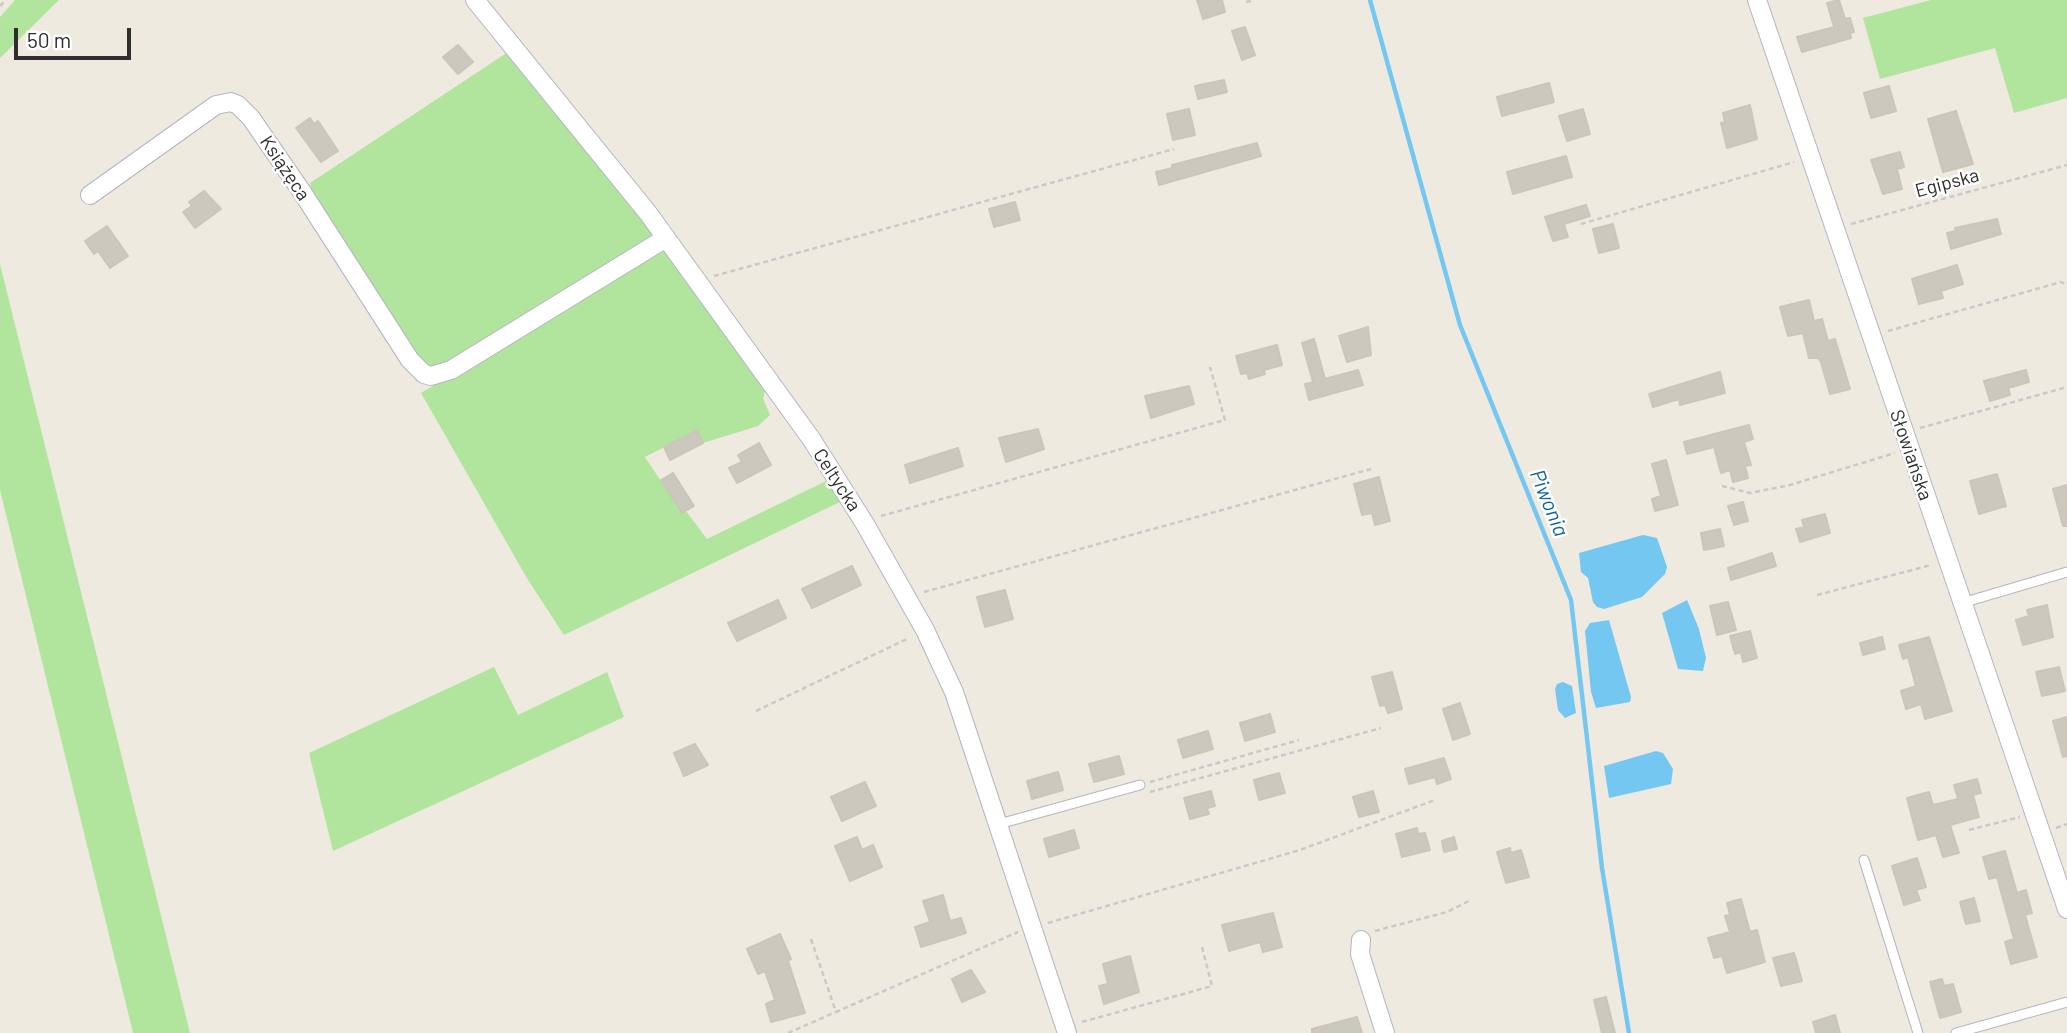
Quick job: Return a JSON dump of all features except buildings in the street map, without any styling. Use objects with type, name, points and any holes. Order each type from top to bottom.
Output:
[{"type":"street","name":"Celtycka","points":[[475,0],[666,238],[812,440],[865,524],[925,630],[969,729],[1066,1030]]},
{"type":"street","name":"Słowiańska","points":[[1757,0],[2067,909]]},
{"type":"street","name":"Książęca","points":[[90,195],[216,105],[238,105],[251,118],[302,192],[410,360],[424,374],[430,376],[451,370],[666,238]]},
{"type":"street","points":[[1361,940],[1360,954],[1385,1033]]},
{"type":"lane","points":[[1962,603],[2067,572]]},
{"type":"lane","points":[[999,824],[1143,789]]},
{"type":"lane","points":[[1864,860],[1918,1033]]},
{"type":"lane","points":[[1955,1033],[2067,1002]]},
{"type":"path","points":[[0,6],[6,0]]},
{"type":"path","points":[[1246,2],[1255,0]]},
{"type":"path","points":[[698,283],[737,268],[1174,149]]},
{"type":"path","points":[[1581,225],[1811,158]]},
{"type":"path","name":"Egipska","points":[[1835,228],[2067,165]]},
{"type":"path","points":[[1871,336],[2034,289],[2061,282],[2067,285]]},
{"type":"path","points":[[865,524],[910,506],[1225,420],[1210,367]]},
{"type":"path","points":[[1721,486],[1750,493],[1763,490],[2067,387]]},
{"type":"path","points":[[908,599],[951,583],[1371,469]]},
{"type":"path","points":[[1817,595],[1921,565],[1949,564]]},
{"type":"path","points":[[756,711],[925,630]]},
{"type":"path","points":[[1143,789],[1381,728]]},
{"type":"path","points":[[1143,789],[1299,740]]},
{"type":"path","points":[[788,1033],[1031,928],[1300,850],[1434,800]]},
{"type":"path","points":[[1969,830],[2033,814]]},
{"type":"path","points":[[1361,940],[1371,932],[1447,912],[1469,901]]},
{"type":"path","points":[[811,939],[836,1012]]},
{"type":"path","points":[[1066,1030],[1212,986],[1202,947]]},
{"type":"green space","points":[[15,0],[59,0],[0,58],[0,17]]},
{"type":"green space","points":[[1931,0],[2067,0],[2067,98],[2014,113],[1995,48],[1880,79],[1863,18]]},
{"type":"green space","points":[[508,52],[652,232],[650,240],[443,368],[425,367],[314,199],[310,183]]},
{"type":"green space","points":[[658,251],[668,252],[766,388],[763,398],[770,415],[758,426],[703,443],[696,431],[645,457],[682,513],[686,511],[707,539],[828,480],[842,501],[564,635],[528,580],[421,393]]},
{"type":"green space","points":[[0,264],[190,1033],[133,1033],[0,490]]},
{"type":"green space","points":[[494,667],[518,715],[607,672],[624,717],[333,851],[309,753]]},
{"type":"water","points":[[1643,535],[1657,538],[1667,567],[1665,574],[1642,597],[1604,609],[1597,607],[1593,602],[1588,578],[1581,572],[1579,553]]},
{"type":"water","points":[[1687,600],[1699,629],[1706,658],[1703,671],[1678,669],[1662,613]]},
{"type":"water","points":[[1609,620],[1631,697],[1630,702],[1596,708],[1591,692],[1585,631],[1590,623]]},
{"type":"water","points":[[1563,682],[1572,686],[1576,713],[1565,718],[1558,710],[1555,689],[1557,684]]},
{"type":"water","points":[[1656,751],[1663,753],[1673,769],[1671,784],[1609,798],[1604,766]]},
{"type":"waterway","name":"Piwonia","points":[[1370,0],[1460,325],[1571,600],[1602,868],[1629,1033]]}]
